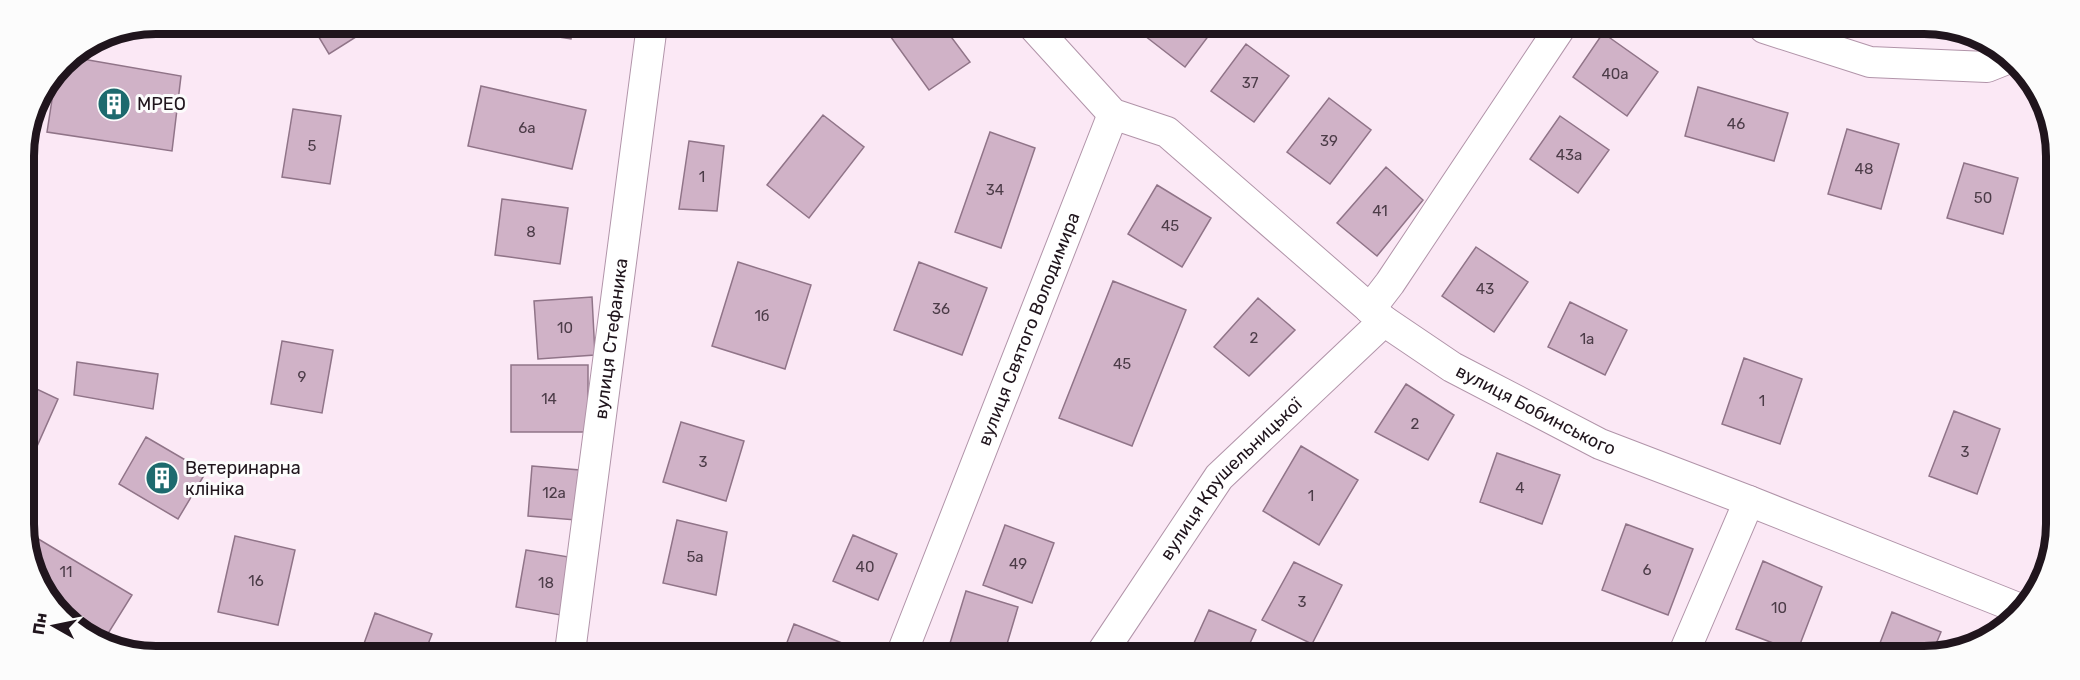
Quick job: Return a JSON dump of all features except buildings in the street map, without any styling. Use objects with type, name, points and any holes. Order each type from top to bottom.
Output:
[{"type":"street","name":"вулиця Стефаника","points":[[571,646],[651,34]]},
{"type":"street","points":[[1040,34],[1113,114]]},
{"type":"street","name":"вулиця Крушельницької","points":[[1107,645],[1219,477],[1377,315],[1390,283],[1556,34]]},
{"type":"street","points":[[1783,34],[1870,62],[1987,67],[2000,62]]},
{"type":"street","name":"вулиця Бобинського","points":[[1113,114],[1167,132],[1377,315],[1452,367],[1599,444],[2013,606]]},
{"type":"street","name":"вулиця Святого Володимира","points":[[905,646],[1113,114]]},
{"type":"street","points":[[1687,645],[1749,501]]},
{"type":"place","name":"МРЕО","points":[[114,104]]},
{"type":"place","name":"Ветеринарна клініка","points":[[162,478]]}]
